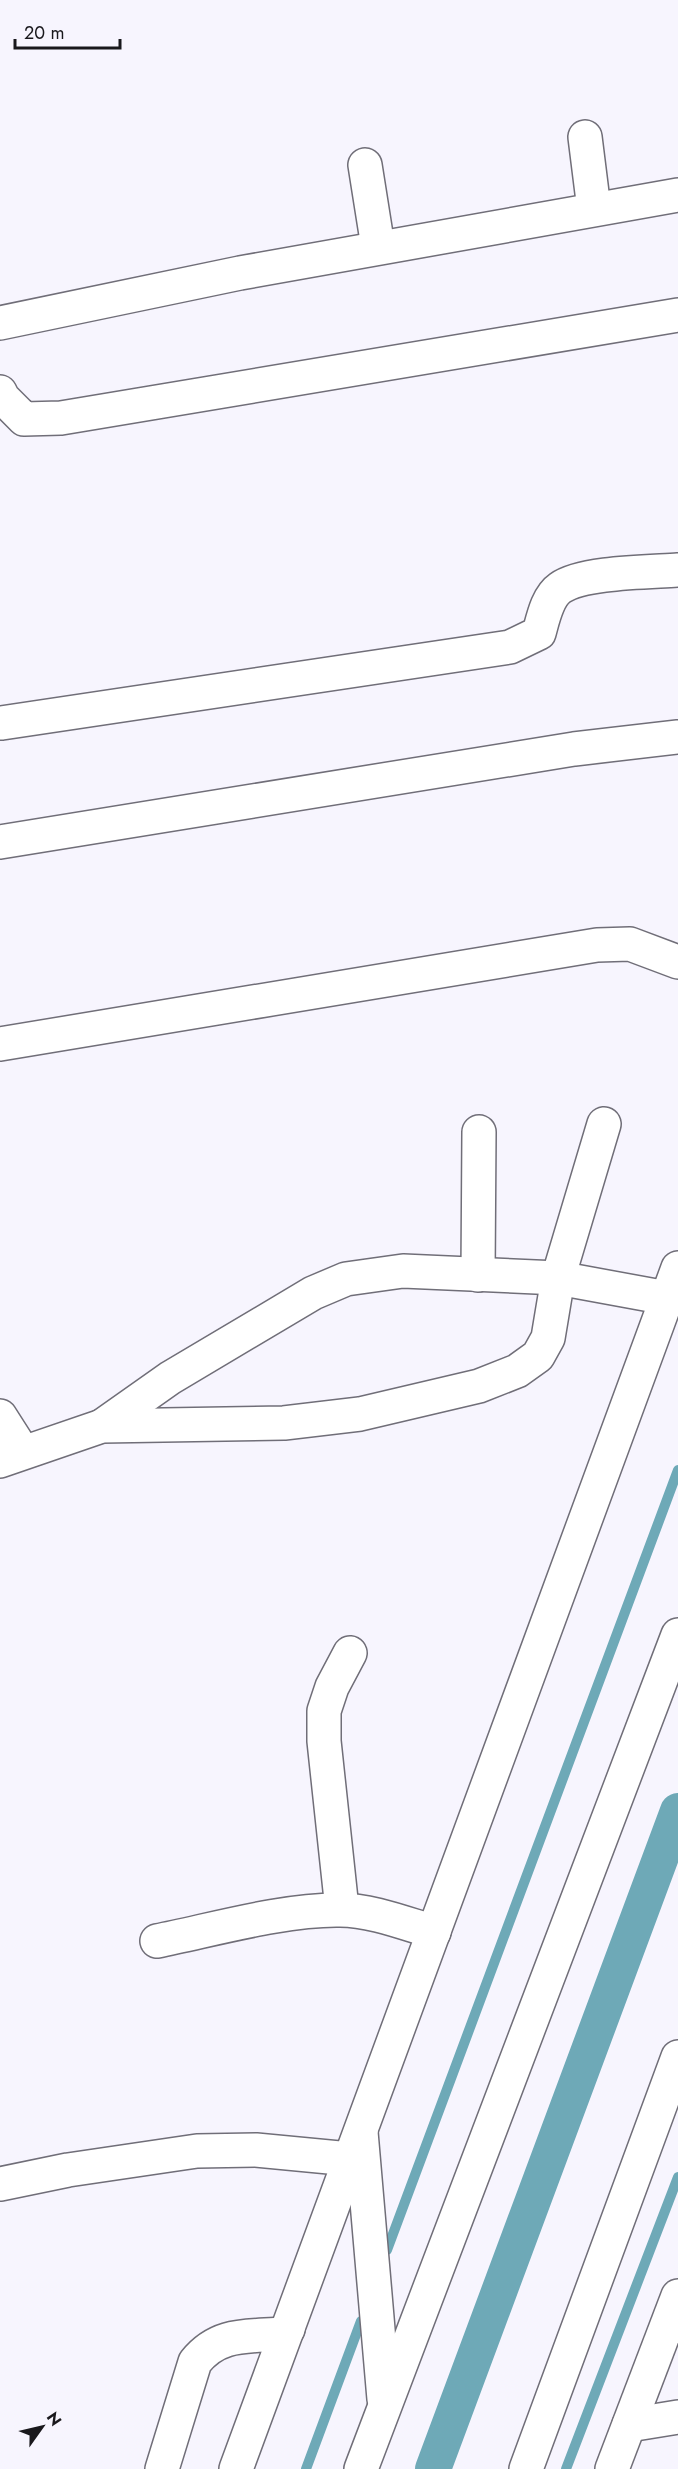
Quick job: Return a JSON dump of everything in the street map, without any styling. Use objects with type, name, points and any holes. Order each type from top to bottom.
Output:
[{"type":"main road","points":[[585,137],[594,209]]},
{"type":"main road","points":[[365,165],[378,247]]},
{"type":"main road","points":[[0,323],[378,247],[678,195]]},
{"type":"main road","points":[[0,392],[24,419],[61,418],[678,315]]},
{"type":"main road","points":[[2,723],[510,647],[539,633],[547,608],[559,588],[582,578],[678,570]]},
{"type":"main road","points":[[0,842],[574,749],[678,737]]},
{"type":"main road","points":[[0,1044],[597,945],[630,944],[678,962]]},
{"type":"main road","points":[[102,1426],[284,1423],[360,1414],[479,1386],[517,1371],[538,1356],[548,1338],[558,1278],[604,1124]]},
{"type":"main road","points":[[478,1275],[479,1132]]},
{"type":"main road","points":[[0,1416],[12,1456],[102,1426],[170,1378],[313,1293],[346,1279],[403,1271],[673,1283],[237,2469]]},
{"type":"main road","points":[[361,2469],[678,1635]]},
{"type":"main road","points":[[342,1909],[324,1741],[324,1711],[332,1687],[350,1653]]},
{"type":"main road","points":[[157,1941],[308,1911],[342,1909],[434,1932]]},
{"type":"main road","points":[[526,2469],[678,2057]]},
{"type":"main road","points":[[356,2145],[384,2406]]},
{"type":"main road","points":[[0,2184],[68,2169],[197,2151],[356,2145]]},
{"type":"main road","points":[[612,2469],[678,2296]]},
{"type":"main road","points":[[162,2469],[195,2362],[206,2347],[227,2338],[283,2334],[288,2329]]},
{"type":"main road","points":[[629,2425],[678,2416]]},
{"type":"waterway","points":[[387,2250],[678,1470]]},
{"type":"waterway","points":[[433,2469],[678,1811]]},
{"type":"waterway","points":[[566,2469],[678,2177]]},
{"type":"waterway","points":[[306,2469],[361,2321]]}]
